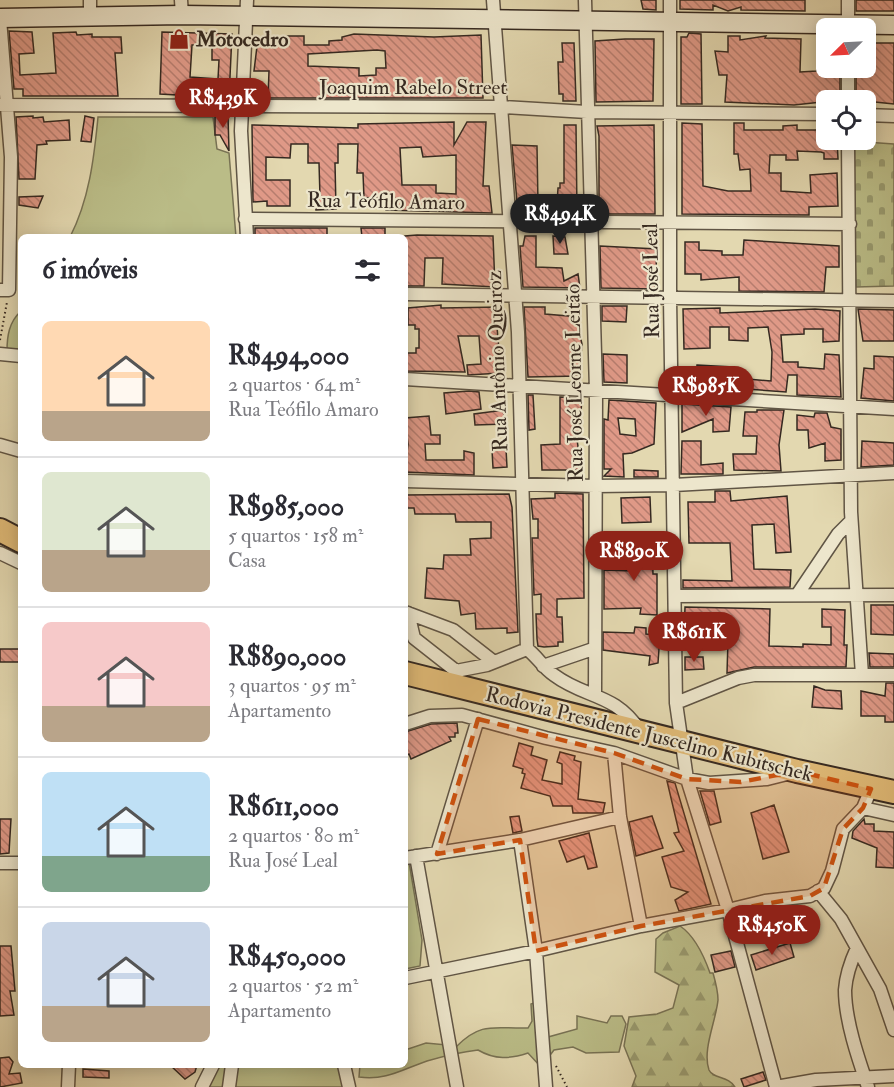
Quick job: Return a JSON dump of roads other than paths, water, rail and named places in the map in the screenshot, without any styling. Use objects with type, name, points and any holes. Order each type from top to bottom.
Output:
[{"type":"highway","points":[[0,530],[18,539]]},
{"type":"highway","name":"Rodovia Presidente Juscelino Kubitschek","points":[[408,673],[454,678],[641,732],[797,771],[867,799],[894,792]]},
{"type":"street","name":"Rua Antônio Queiroz","points":[[493,0],[515,295],[527,649]]},
{"type":"street","name":"Rua José Leorne Leitão","points":[[585,0],[596,390],[593,649],[595,694]]},
{"type":"street","name":"Rua José Leal","points":[[670,0],[670,298],[676,703],[687,779],[728,910],[776,1087]]},
{"type":"street","points":[[848,0],[848,18]]},
{"type":"street","points":[[4,290],[5,213],[11,157],[3,105],[0,19],[90,9],[181,7],[494,20],[816,26]]},
{"type":"street","points":[[247,8],[241,106],[247,234]]},
{"type":"street","points":[[876,26],[894,26]]},
{"type":"street","name":"Joaquim Rabelo Street","points":[[3,105],[502,107],[587,111],[816,114]]},
{"type":"street","points":[[876,115],[894,116]]},
{"type":"street","points":[[848,150],[853,473],[851,521],[862,675]]},
{"type":"street","name":"Rua Teófilo Amaro","points":[[245,219],[509,223],[850,224]]},
{"type":"street","points":[[408,294],[894,301]]},
{"type":"street","points":[[0,354],[18,356]]},
{"type":"street","points":[[408,379],[894,409]]},
{"type":"street","points":[[0,445],[18,450]]},
{"type":"street","points":[[408,481],[521,482],[595,486],[674,485],[853,473],[894,473]]},
{"type":"street","points":[[797,595],[838,534],[851,521]]},
{"type":"street","points":[[0,554],[18,562]]},
{"type":"street","points":[[675,596],[894,595]]},
{"type":"street","points":[[408,614],[437,622],[453,630],[494,662]]},
{"type":"street","points":[[408,619],[414,638],[454,678],[527,649],[543,666],[567,684],[595,694],[630,716],[641,732]]},
{"type":"street","points":[[543,666],[593,649]]},
{"type":"street","points":[[676,703],[738,678],[754,675],[894,675]]},
{"type":"street","points":[[408,723],[445,714],[478,719],[614,753],[687,779],[709,783],[767,779],[797,771]]},
{"type":"street","points":[[437,854],[478,719]]},
{"type":"street","points":[[614,753],[620,817],[640,926]]},
{"type":"street","points":[[408,977],[536,951],[640,926],[765,901],[810,896],[824,888],[832,871],[843,829],[867,799],[894,814]]},
{"type":"street","points":[[457,1087],[410,857],[520,840],[620,817]]},
{"type":"street","points":[[520,840],[536,951],[546,1087]]},
{"type":"street","points":[[0,862],[18,863]]},
{"type":"street","points":[[818,891],[841,919],[880,989],[894,1030]]},
{"type":"street","points":[[857,948],[850,964],[845,990],[849,1020],[866,1082]]},
{"type":"street","points":[[68,1087],[69,1068]]},
{"type":"street","points":[[202,1087],[212,1068]]},
{"type":"street","points":[[229,1087],[232,1068]]},
{"type":"street","points":[[345,1068],[349,1087]]},
{"type":"street","points":[[776,1087],[816,1080],[866,1082],[894,1077]]},
{"type":"place","name":"Motocedro","points":[[179,39]]}]
